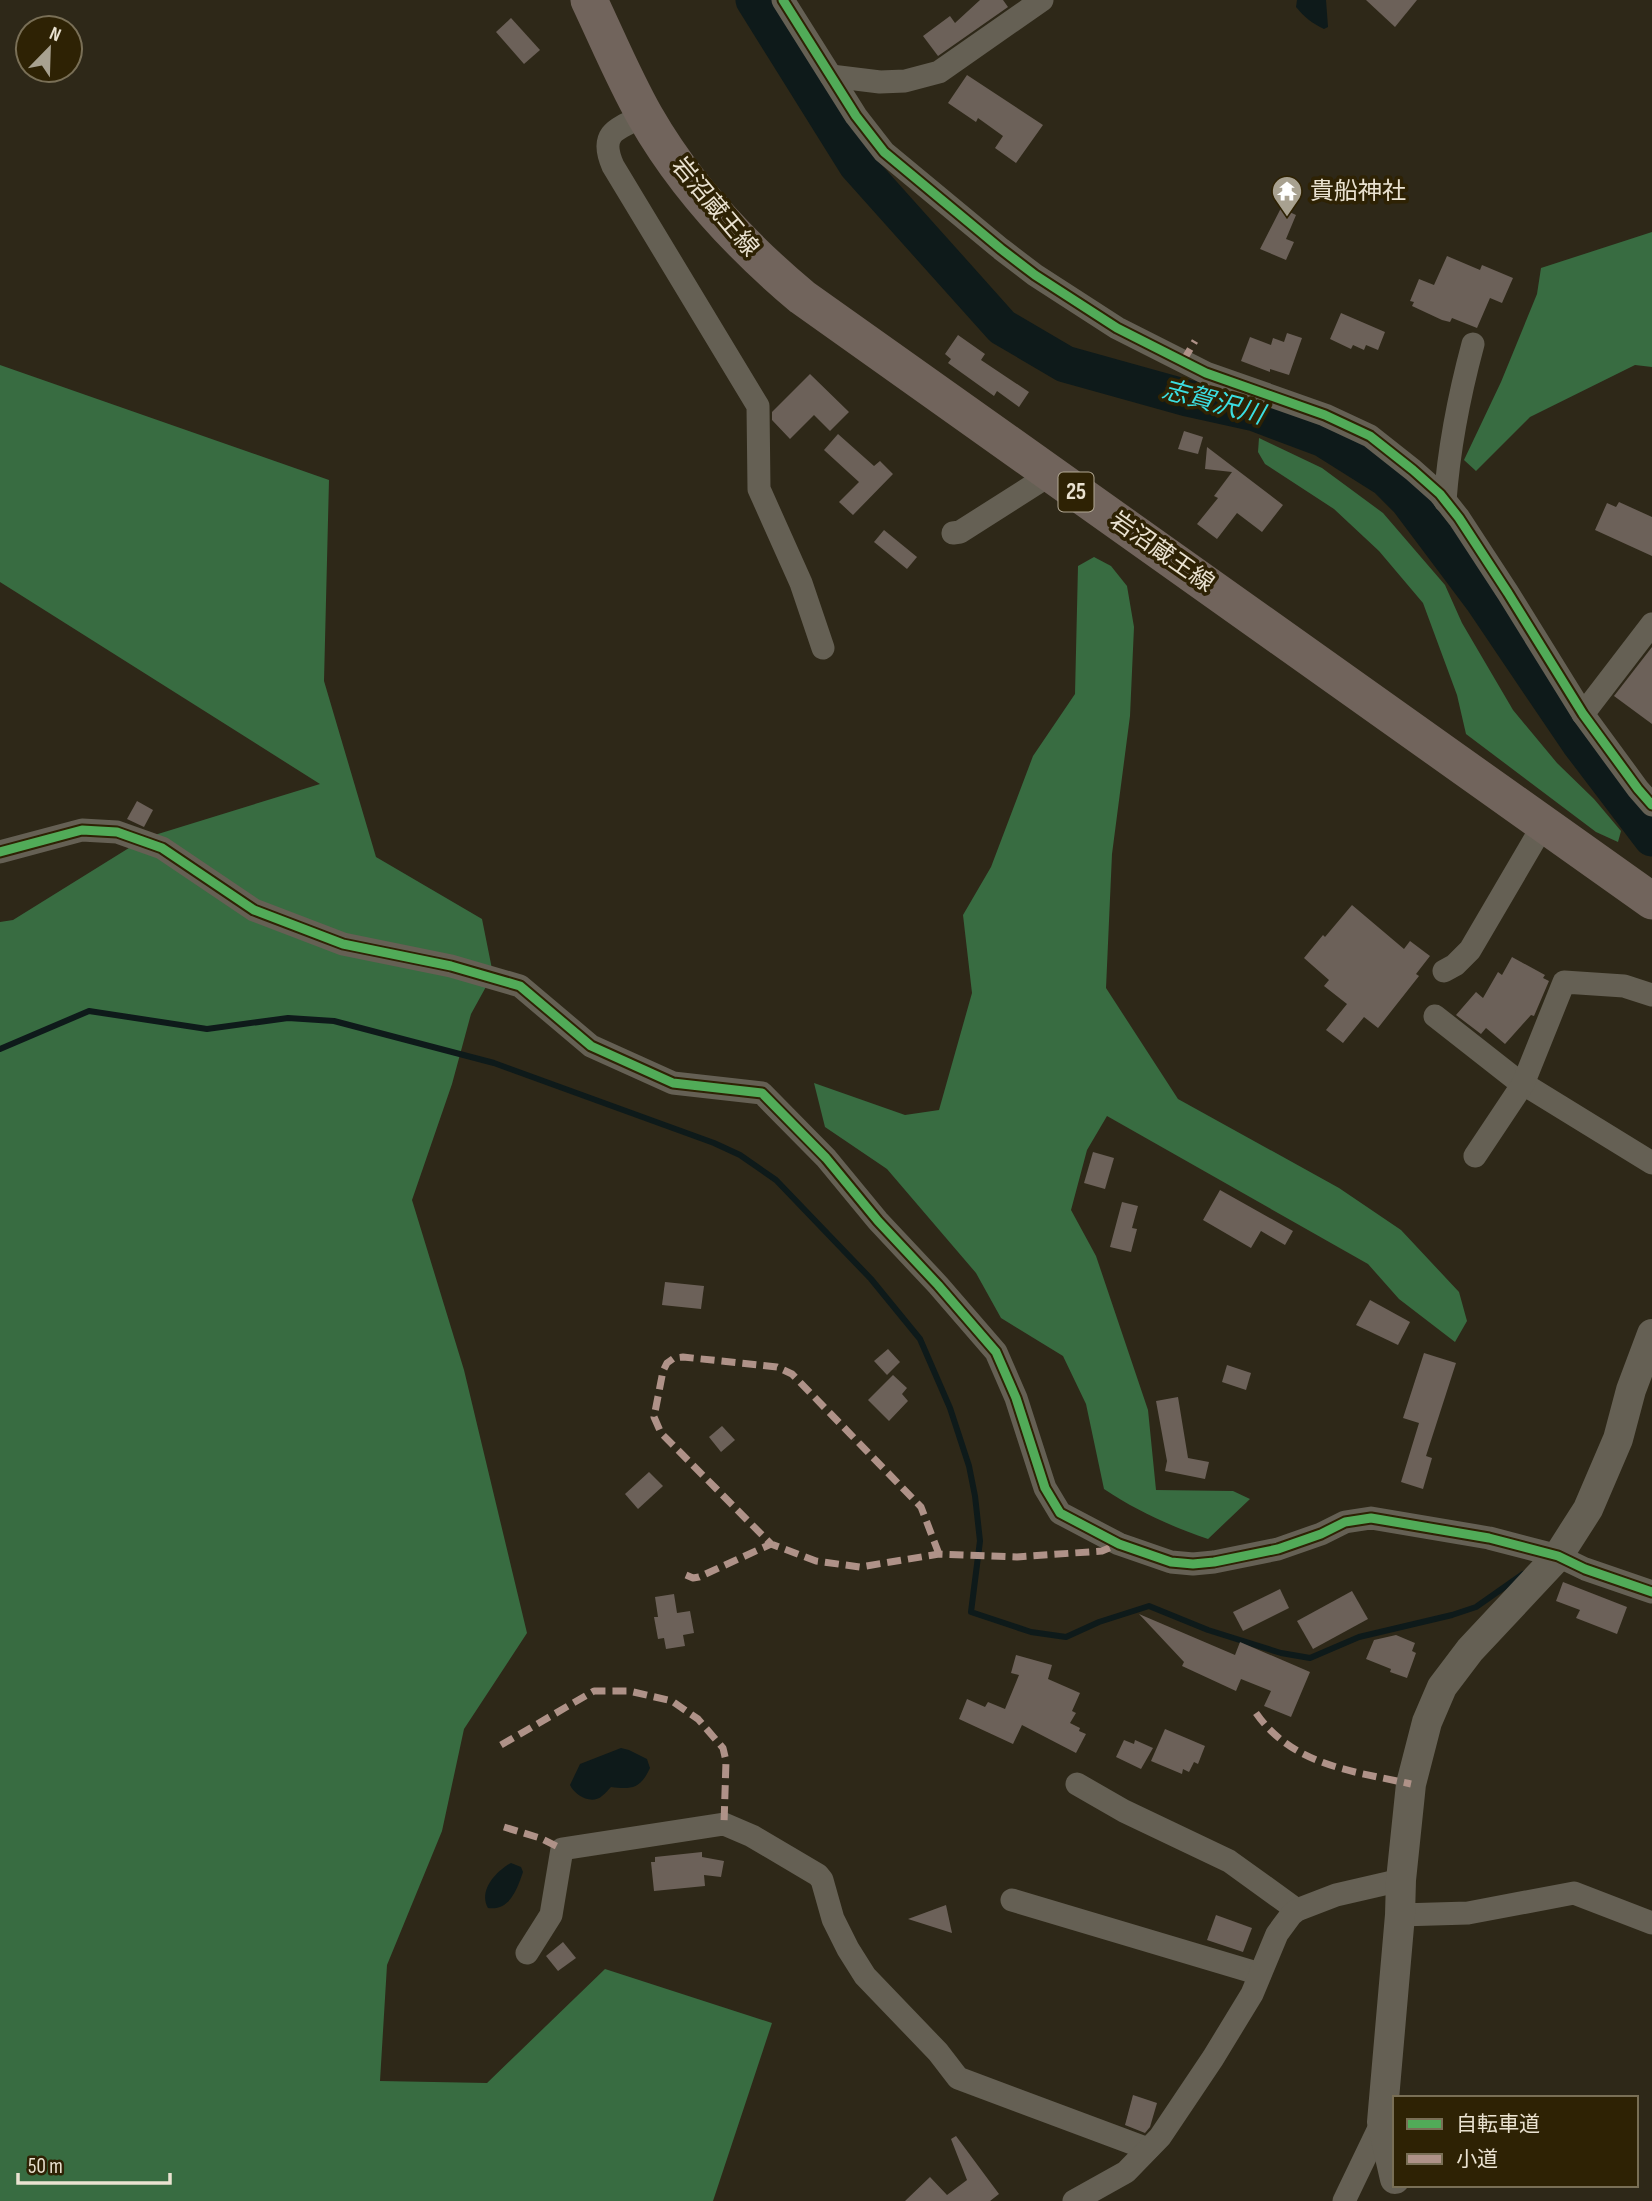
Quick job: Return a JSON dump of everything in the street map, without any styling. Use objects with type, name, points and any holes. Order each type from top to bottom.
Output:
[{"type":"main road","name":"岩沼蔵王線","points":[[589,0],[645,116],[672,158],[700,197],[765,266],[811,304],[1652,901]]},
{"type":"street","points":[[783,0],[856,116],[884,152],[1035,275],[1117,328],[1206,373],[1325,415],[1370,436],[1413,470],[1459,518],[1583,714],[1652,805]]},
{"type":"street","points":[[831,76],[880,82],[905,81],[939,72],[1042,0]]},
{"type":"street","points":[[645,116],[617,129],[608,141],[608,155],[639,211],[758,406],[759,489],[801,583],[823,648]]},
{"type":"street","points":[[1445,501],[1457,406],[1473,344]]},
{"type":"street","points":[[953,534],[1051,474]]},
{"type":"street","points":[[1583,714],[1652,624]]},
{"type":"street","points":[[1444,971],[1455,965],[1470,950],[1535,839],[1548,825]]},
{"type":"street","points":[[0,852],[82,830],[117,832],[162,848],[254,909],[343,944],[451,966],[520,986],[591,1046],[673,1083],[762,1093],[826,1158],[878,1222],[938,1284],[996,1352],[1016,1398],[1045,1488],[1060,1513],[1119,1544],[1171,1562],[1214,1562],[1278,1549],[1321,1534],[1345,1522],[1371,1518],[1489,1538],[1558,1556],[1585,1569],[1652,1592]]},
{"type":"street","points":[[1475,1156],[1523,1084],[1564,982],[1624,986],[1652,995]]},
{"type":"street","points":[[1435,1016],[1523,1084],[1652,1163]]},
{"type":"street","points":[[1393,2170],[1382,2123],[1411,1784],[1427,1722],[1442,1687],[1470,1650],[1558,1556],[1588,1509],[1618,1439],[1631,1390],[1652,1334]]},
{"type":"street","points":[[1077,1784],[1124,1811],[1229,1861],[1297,1910]]},
{"type":"street","points":[[527,1952],[551,1915],[562,1849],[724,1824],[752,1836],[818,1875],[822,1880],[833,1919],[865,1976],[958,2078],[1148,2149]]},
{"type":"street","points":[[1074,2201],[1126,2172],[1160,2137],[1213,2059],[1252,1994],[1281,1927],[1297,1910],[1336,1895],[1401,1880]]},
{"type":"street","points":[[1401,1915],[1468,1913],[1574,1893],[1652,1923]]},
{"type":"street","points":[[1012,1900],[1260,1974]]},
{"type":"street","points":[[1344,2201],[1382,2123]]},
{"type":"green space","points":[[1652,232],[1652,367],[1635,365],[1530,417],[1476,471],[1464,460],[1501,382],[1537,294],[1541,268]]},
{"type":"green space","points":[[0,365],[329,480],[324,681],[376,857],[482,919],[493,974],[471,1014],[452,1084],[412,1200],[464,1370],[527,1633],[464,1729],[442,1831],[387,1965],[380,2081],[487,2083],[605,1969],[772,2023],[713,2201],[0,2201],[0,922],[13,920],[145,838],[320,784],[0,582]]},
{"type":"green space","points":[[1259,438],[1322,468],[1383,513],[1445,585],[1462,623],[1513,710],[1557,763],[1594,799],[1621,831],[1618,842],[1596,832],[1466,734],[1457,695],[1423,603],[1379,551],[1334,509],[1265,464],[1258,452]]},
{"type":"green space","points":[[1094,557],[1111,566],[1127,586],[1134,627],[1130,716],[1112,854],[1106,988],[1178,1099],[1339,1188],[1401,1230],[1459,1292],[1467,1321],[1455,1342],[1399,1299],[1368,1264],[1107,1116],[1087,1150],[1071,1210],[1096,1256],[1148,1410],[1156,1490],[1233,1491],[1250,1499],[1208,1539],[1154,1517],[1104,1489],[1086,1404],[1063,1356],[1001,1318],[976,1273],[887,1169],[825,1127],[814,1083],[905,1115],[939,1110],[972,993],[963,915],[991,867],[1033,756],[1075,694],[1078,566]]},
{"type":"shaded area","points":[[1297,0],[1326,0],[1328,27],[1324,29],[1305,17],[1296,7]]},
{"type":"shaded area","points":[[621,1748],[647,1759],[650,1768],[639,1784],[630,1788],[611,1787],[598,1799],[593,1800],[576,1793],[570,1785],[580,1764]]},
{"type":"shaded area","points":[[511,1863],[521,1867],[523,1872],[512,1898],[502,1906],[488,1908],[485,1895],[490,1882]]},
{"type":"building","points":[[980,0],[1003,0],[1008,7],[938,56],[923,36],[950,16],[955,23]]},
{"type":"building","points":[[1366,0],[1417,0],[1395,27]]},
{"type":"building","points":[[511,18],[540,50],[524,64],[496,32]]},
{"type":"building","points":[[967,75],[1043,125],[1016,163],[995,148],[1003,136],[978,118],[976,122],[948,103]]},
{"type":"building","points":[[1281,208],[1296,215],[1286,239],[1294,242],[1286,260],[1260,249]]},
{"type":"building","points":[[1447,256],[1480,270],[1482,265],[1513,278],[1502,303],[1490,298],[1477,328],[1452,318],[1450,322],[1442,320],[1412,306],[1414,302],[1410,301],[1419,279],[1434,285]]},
{"type":"building","points":[[1341,313],[1385,332],[1378,350],[1366,345],[1364,350],[1353,345],[1351,349],[1330,339]]},
{"type":"building","points":[[1287,333],[1302,338],[1289,375],[1270,369],[1270,372],[1241,361],[1250,337],[1271,345],[1273,338],[1284,342]]},
{"type":"building","points":[[958,335],[985,354],[981,360],[1029,392],[1019,407],[997,391],[994,396],[948,363],[951,359],[945,354]]},
{"type":"building","points":[[810,374],[849,412],[830,431],[814,415],[790,439],[772,420],[772,412]]},
{"type":"building","points":[[1184,431],[1203,437],[1198,454],[1178,449]]},
{"type":"building","points":[[838,434],[874,466],[880,461],[893,474],[853,515],[839,502],[859,482],[824,450]]},
{"type":"building","points":[[1207,447],[1283,505],[1262,532],[1237,513],[1217,539],[1197,524],[1218,498],[1214,496],[1232,472],[1205,469]]},
{"type":"building","points":[[1619,502],[1652,517],[1652,556],[1595,530],[1607,503],[1616,507]]},
{"type":"building","points":[[884,530],[917,557],[907,569],[874,542]]},
{"type":"building","points":[[1652,647],[1652,724],[1614,696]]},
{"type":"building","points":[[137,801],[153,810],[144,827],[127,819]]},
{"type":"building","points":[[1352,905],[1404,949],[1410,941],[1430,956],[1416,974],[1419,976],[1378,1028],[1364,1017],[1343,1043],[1326,1030],[1347,1004],[1324,986],[1329,980],[1304,958]]},
{"type":"building","points":[[1512,957],[1545,975],[1543,978],[1549,981],[1534,1016],[1531,1015],[1505,1044],[1486,1028],[1481,1034],[1456,1015],[1476,992],[1483,998],[1498,972],[1502,975]]},
{"type":"building","points":[[1093,1152],[1114,1158],[1105,1189],[1084,1183]]},
{"type":"building","points":[[1220,1190],[1293,1231],[1285,1245],[1261,1231],[1251,1248],[1203,1220]]},
{"type":"building","points":[[1122,1202],[1138,1206],[1132,1228],[1137,1229],[1131,1252],[1110,1247]]},
{"type":"building","points":[[665,1282],[704,1286],[701,1309],[662,1305]]},
{"type":"building","points":[[1370,1300],[1410,1322],[1398,1345],[1356,1325]]},
{"type":"building","points":[[888,1349],[900,1362],[887,1375],[874,1361]]},
{"type":"building","points":[[1424,1353],[1456,1363],[1426,1456],[1432,1458],[1423,1489],[1401,1482],[1419,1423],[1403,1418]]},
{"type":"building","points":[[1227,1365],[1251,1373],[1246,1390],[1222,1382]]},
{"type":"building","points":[[893,1375],[907,1388],[902,1394],[908,1401],[889,1421],[868,1400]]},
{"type":"building","points":[[1178,1397],[1188,1458],[1209,1462],[1205,1479],[1165,1471],[1167,1461],[1156,1401]]},
{"type":"building","points":[[722,1426],[735,1440],[721,1452],[709,1437]]},
{"type":"building","points":[[649,1472],[663,1486],[638,1509],[625,1494]]},
{"type":"building","points":[[1563,1582],[1627,1607],[1617,1634],[1576,1618],[1580,1610],[1556,1601]]},
{"type":"building","points":[[1280,1589],[1289,1608],[1243,1631],[1233,1612]]},
{"type":"building","points":[[1352,1591],[1368,1619],[1313,1649],[1297,1621]]},
{"type":"building","points":[[674,1594],[677,1613],[690,1611],[694,1633],[683,1635],[685,1646],[666,1649],[664,1638],[658,1639],[654,1617],[658,1617],[655,1597]]},
{"type":"building","points":[[1139,1614],[1235,1655],[1240,1642],[1310,1672],[1291,1717],[1264,1706],[1271,1691],[1241,1679],[1236,1691],[1182,1666],[1184,1662]]},
{"type":"building","points":[[1396,1635],[1415,1643],[1412,1651],[1416,1653],[1407,1678],[1366,1659],[1374,1640]]},
{"type":"building","points":[[1016,1655],[1052,1665],[1048,1679],[1080,1693],[1072,1711],[1076,1713],[1070,1723],[1086,1734],[1076,1753],[1022,1725],[1013,1744],[959,1719],[967,1699],[985,1707],[988,1702],[1005,1709],[1019,1675],[1011,1673]]},
{"type":"building","points":[[1165,1729],[1205,1746],[1198,1764],[1194,1762],[1189,1772],[1183,1769],[1182,1774],[1151,1761]]},
{"type":"building","points":[[1124,1740],[1134,1744],[1135,1740],[1153,1748],[1141,1769],[1116,1757]]},
{"type":"building","points":[[702,1852],[702,1857],[724,1861],[721,1877],[704,1875],[705,1886],[654,1891],[651,1862],[655,1862],[655,1857]]},
{"type":"building","points":[[946,1905],[952,1933],[908,1919]]},
{"type":"building","points":[[1216,1915],[1252,1928],[1243,1952],[1207,1940]]},
{"type":"building","points":[[563,1942],[576,1958],[558,1971],[546,1956]]},
{"type":"building","points":[[1133,2095],[1157,2103],[1150,2127],[1145,2133],[1125,2125]]},
{"type":"building","points":[[956,2136],[999,2194],[990,2201],[905,2201],[930,2177],[947,2195],[967,2180],[951,2139]]},
{"type":"waterway","name":"志賀沢川","points":[[754,0],[857,165],[1002,327],[1065,364],[1187,398],[1255,413],[1324,439],[1386,478],[1408,500],[1483,600],[1579,742],[1652,838]]},
{"type":"waterway","points":[[0,1049],[89,1011],[207,1029],[288,1018],[334,1021],[494,1063],[714,1143],[740,1155],[776,1180],[871,1279],[920,1339],[950,1408],[969,1466],[975,1496],[980,1541],[971,1612],[1031,1632],[1066,1637],[1099,1622],[1149,1606],[1208,1630],[1281,1653],[1310,1658],[1359,1637],[1476,1607],[1523,1574]]},
{"type":"marked path","points":[[1183,361],[1195,341]]},
{"type":"marked path","points":[[939,1554],[921,1507],[792,1374],[777,1367],[683,1357],[674,1358],[667,1363],[654,1417],[661,1433],[771,1544],[816,1561],[860,1567],[939,1554],[1017,1557],[1102,1551],[1119,1544]]},
{"type":"marked path","points":[[686,1575],[699,1577],[771,1544]]},
{"type":"marked path","points":[[501,1745],[594,1691],[629,1691],[672,1701],[698,1719],[723,1748],[726,1761],[724,1824]]},
{"type":"marked path","points":[[1256,1713],[1271,1731],[1306,1755],[1346,1770],[1411,1784]]},
{"type":"marked path","points":[[504,1827],[540,1838],[562,1849]]},
{"type":"cycle path","points":[[783,0],[856,116],[884,152],[1035,275],[1117,328],[1206,373],[1325,415],[1370,436],[1440,494],[1508,593],[1583,714],[1652,805]]},
{"type":"cycle path","points":[[0,852],[82,830],[117,832],[162,848],[254,910],[343,944],[451,966],[520,986],[591,1046],[673,1083],[762,1093],[826,1158],[878,1221],[996,1352],[1016,1398],[1045,1488],[1060,1513],[1119,1544],[1171,1562],[1214,1562],[1278,1549],[1321,1534],[1345,1522],[1371,1518],[1489,1538],[1558,1556],[1585,1569],[1652,1592]]},
{"type":"place","name":"貴船神社","points":[[1287,218]]}]
